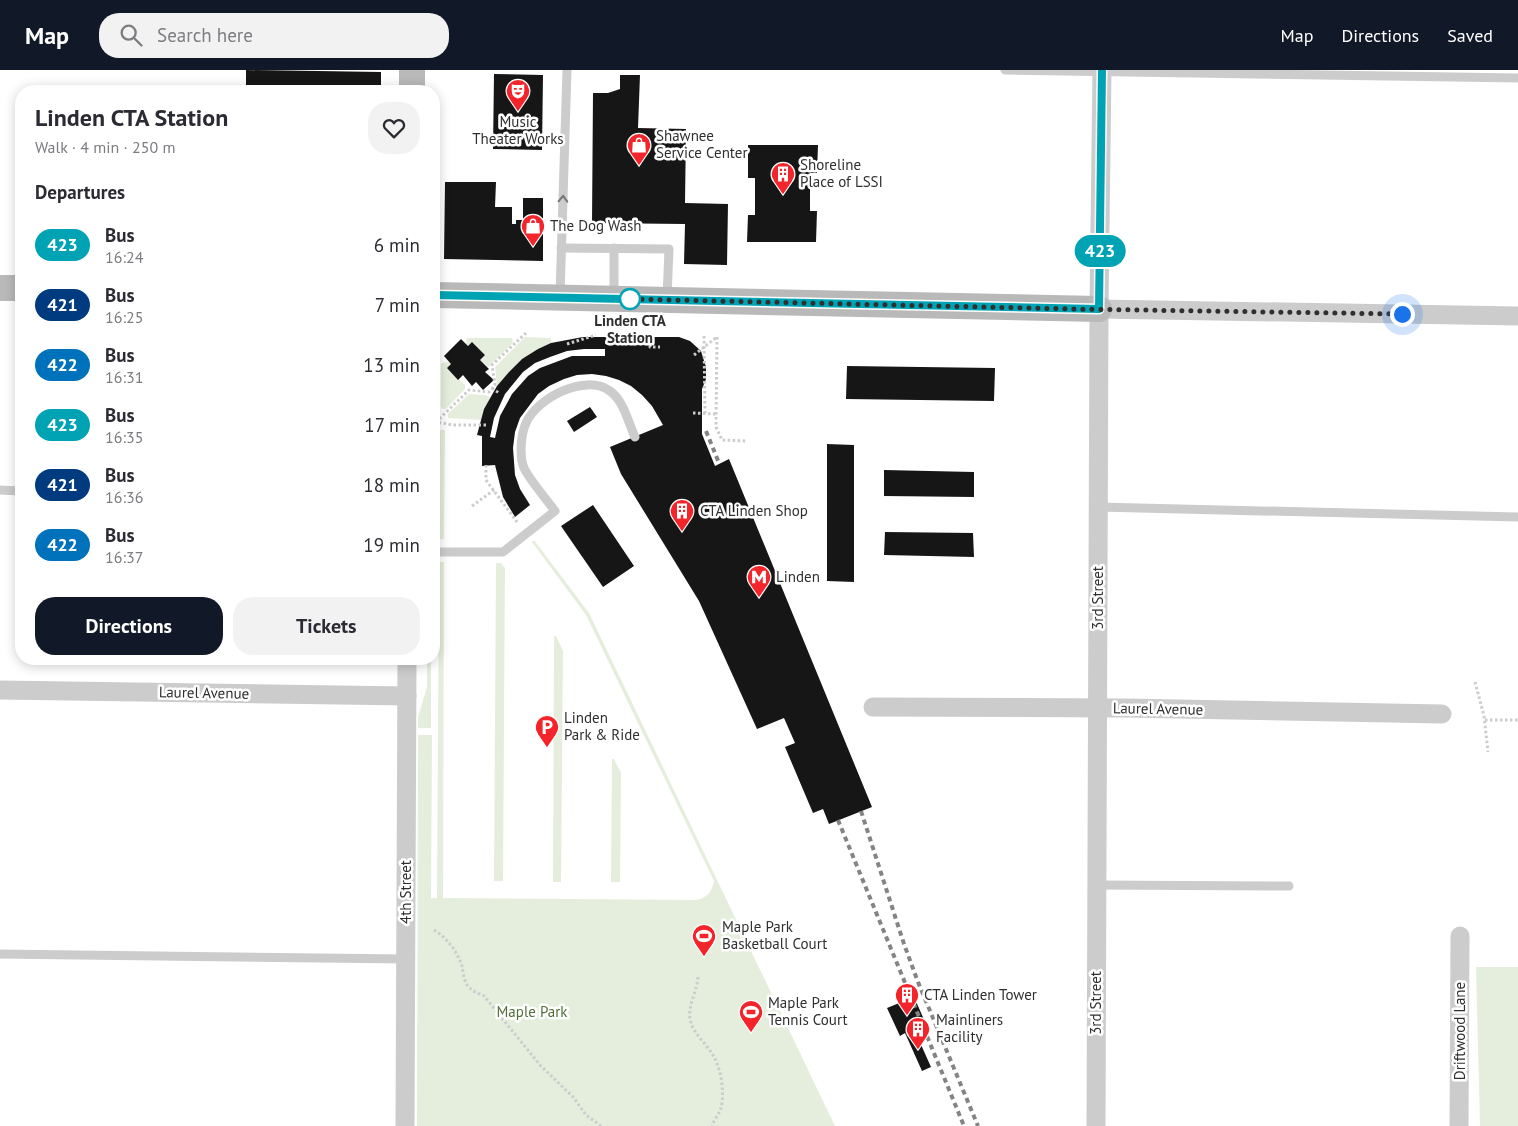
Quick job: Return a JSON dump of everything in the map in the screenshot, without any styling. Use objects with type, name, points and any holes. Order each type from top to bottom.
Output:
[{"type":"street","points":[[412,70],[412,85]]},
{"type":"street","name":"3rd Street","points":[[1096,1126],[1099,309],[1102,71]]},
{"type":"street","points":[[0,288],[15,288]]},
{"type":"street","points":[[440,295],[1518,316]]},
{"type":"street","name":"4th Street","points":[[405,1126],[407,665]]},
{"type":"street","name":"Laurel Avenue","points":[[0,690],[407,696]]},
{"type":"street","name":"Laurel Avenue","points":[[874,707],[1097,708],[1442,714]]},
{"type":"street","name":"Driftwood Lane","points":[[1459,1126],[1460,936]]},
{"type":"lane","points":[[560,298],[567,70]]},
{"type":"lane","points":[[1005,70],[1518,78]]},
{"type":"lane","points":[[561,248],[669,249],[667,300]]},
{"type":"lane","points":[[614,248],[614,299]]},
{"type":"lane","points":[[440,552],[503,552],[555,511],[524,468],[522,436],[526,423],[539,407],[559,393],[576,385],[590,384],[602,386],[620,402],[635,437]]},
{"type":"lane","points":[[0,490],[15,491]]},
{"type":"lane","points":[[1098,507],[1518,517]]},
{"type":"lane","points":[[1096,886],[1289,886]]},
{"type":"lane","points":[[0,954],[406,959]]},
{"type":"path","points":[[440,418],[469,390],[489,392],[495,385],[492,365],[526,333]]},
{"type":"path","points":[[567,344],[596,335]]},
{"type":"path","points":[[650,335],[650,347],[660,347]]},
{"type":"path","points":[[704,336],[705,414]]},
{"type":"path","points":[[694,355],[716,337],[716,427],[722,440],[746,442]]},
{"type":"path","points":[[492,388],[499,393]]},
{"type":"path","points":[[693,413],[716,414]]},
{"type":"path","points":[[440,423],[453,425],[486,425]]},
{"type":"path","points":[[486,465],[486,480],[520,526]]},
{"type":"path","points":[[472,506],[494,490]]},
{"type":"path","points":[[1475,682],[1484,720],[1488,752]]},
{"type":"path","points":[[1484,720],[1518,720]]},
{"type":"path","points":[[434,930],[451,945],[460,960],[467,985],[474,992],[484,996],[540,1065],[574,1098],[586,1115],[601,1126]]},
{"type":"path","points":[[698,977],[696,992],[691,1004],[691,1023],[717,1060],[721,1081],[720,1110],[712,1126]]},
{"type":"green space","points":[[525,337],[551,338],[551,343],[522,359],[497,386],[495,367]]},
{"type":"green space","points":[[467,338],[512,338],[513,343],[488,367],[480,360],[485,355],[472,342],[468,346],[466,344]]},
{"type":"green space","points":[[450,362],[451,364],[447,368],[465,385],[465,389],[446,409],[443,409],[441,407],[441,363]]},
{"type":"green space","points":[[469,394],[490,397],[481,420],[448,418],[448,414]]},
{"type":"green space","points":[[440,430],[445,430],[444,539],[440,539]]},
{"type":"green space","name":"Maple Park","points":[[534,540],[589,613],[835,1126],[417,1126],[418,735],[432,735],[431,898],[437,898],[440,562],[444,562],[443,898],[696,900],[708,894],[714,881],[586,615],[532,542]]},
{"type":"green space","points":[[496,563],[501,563],[505,568],[503,881],[494,881]]},
{"type":"green space","points":[[554,636],[556,636],[563,651],[561,882],[553,882]]},
{"type":"green space","points":[[427,665],[431,665],[431,728],[418,728],[418,717],[427,687]]},
{"type":"green space","points":[[612,759],[614,759],[621,773],[620,882],[611,882]]},
{"type":"green space","points":[[1476,967],[1518,967],[1518,1126],[1480,1126]]},
{"type":"building","points":[[246,70],[381,72],[381,85],[246,85]]},
{"type":"building","name":"Music Theater Works","points":[[494,74],[543,75],[542,150],[493,149]]},
{"type":"building","name":"Shawnee Service Center","points":[[620,75],[640,75],[638,128],[686,129],[685,203],[728,204],[727,265],[684,264],[685,224],[592,223],[593,93],[608,93],[620,89]]},
{"type":"building","name":"Shoreline Place of LSSI","points":[[748,145],[818,145],[817,173],[810,173],[810,211],[817,211],[816,242],[747,242],[748,215],[755,215],[755,178],[748,178]]},
{"type":"building","points":[[445,182],[496,182],[495,207],[512,207],[512,224],[516,224],[516,220],[523,220],[523,198],[543,198],[543,261],[444,259]]},
{"type":"building","points":[[583,337],[679,337],[690,341],[701,351],[706,367],[706,379],[702,389],[702,434],[715,466],[729,459],[872,807],[829,824],[823,809],[813,813],[785,747],[795,743],[784,718],[757,729],[699,601],[621,474],[610,447],[663,425],[652,406],[631,386],[606,376],[592,374],[577,375],[549,386],[538,394],[520,418],[515,432],[513,448],[515,475],[520,489],[530,505],[515,517],[503,497],[495,465],[482,466],[482,436],[477,435],[484,409],[497,386],[522,359],[551,343]],"holes":[[[605,349],[605,356],[572,356],[540,368],[528,376],[512,394],[500,416],[495,438],[490,437],[494,418],[505,394],[523,372],[535,363],[567,351]]]},
{"type":"building","points":[[461,339],[468,346],[472,342],[485,355],[480,360],[489,369],[485,372],[494,380],[483,390],[476,382],[472,386],[463,375],[458,380],[447,368],[451,364],[444,356]]},
{"type":"building","points":[[847,366],[995,368],[994,401],[846,399]]},
{"type":"building","points":[[590,407],[597,417],[574,432],[567,421]]},
{"type":"building","points":[[827,444],[854,445],[854,582],[827,581]]},
{"type":"building","points":[[884,470],[974,472],[974,497],[884,496]]},
{"type":"building","points":[[593,505],[634,566],[603,587],[561,526]]},
{"type":"building","points":[[885,532],[973,533],[974,557],[884,555]]},
{"type":"building","name":"CTA Linden Tower","points":[[914,997],[926,1024],[914,1029],[931,1067],[922,1071],[905,1033],[900,1036],[887,1008]]},
{"type":"railway","points":[[706,431],[719,463]]},
{"type":"railway","points":[[861,811],[918,982],[978,1126]]},
{"type":"railway","points":[[838,820],[964,1126]]},
{"type":"bus line","name":"423","points":[[440,295],[1099,309],[1102,70]]},
{"type":"place","name":"Music Theater Works","points":[[518,112]]},
{"type":"place","name":"Shawnee Service Center","points":[[639,166]]},
{"type":"place","name":"Shoreline Place of LSSI","points":[[783,195]]},
{"type":"place","name":"The Dog Wash","points":[[533,247]]},
{"type":"place","name":"Linden CTA Station","points":[[630,299]]},
{"type":"place","name":"CTA Linden Shop","points":[[682,532]]},
{"type":"place","name":"Linden","points":[[759,598]]},
{"type":"place","name":"Linden Park & Ride","points":[[547,748]]},
{"type":"place","name":"Maple Park Basketball Court","points":[[704,957]]},
{"type":"place","name":"CTA Linden Tower","points":[[907,1016]]},
{"type":"place","name":"Maple Park Tennis Court","points":[[751,1033]]},
{"type":"place","name":"Mainliners Facility","points":[[918,1050]]},
{"type":"route","points":[[630,299],[627,299],[1402,314]]}]
